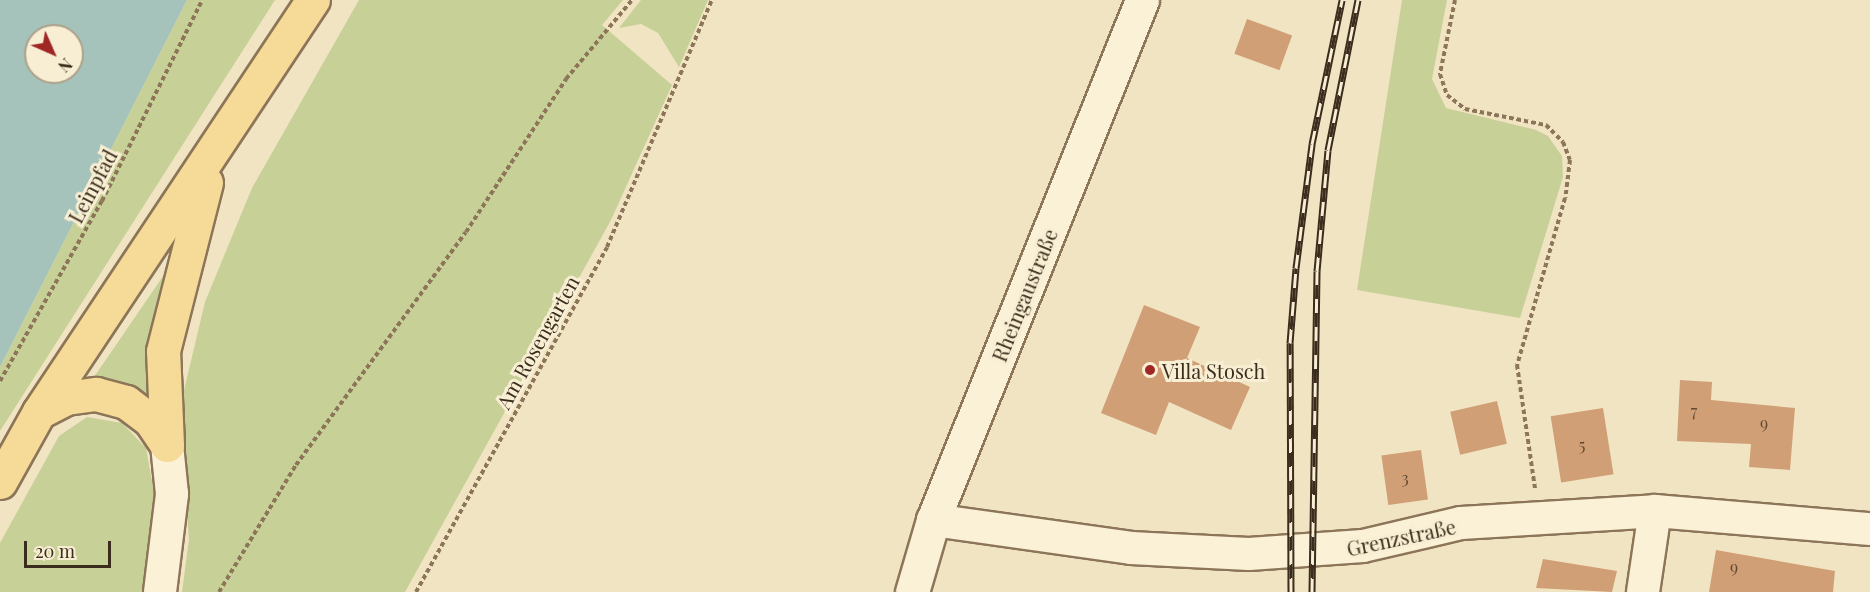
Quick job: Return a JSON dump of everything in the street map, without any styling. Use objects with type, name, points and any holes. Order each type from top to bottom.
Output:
[{"type":"main road","points":[[0,482],[39,412],[313,0]]},
{"type":"main road","name":"Rheingaustraße","points":[[912,592],[933,520],[1143,0]]},
{"type":"main road","points":[[167,445],[163,351],[187,242],[216,148]]},
{"type":"main road","points":[[39,412],[66,398],[106,397],[126,402],[150,420],[167,445]]},
{"type":"street","points":[[160,592],[172,494],[167,445]]},
{"type":"street","name":"Grenzstraße","points":[[933,520],[1131,548],[1258,554],[1340,550],[1461,523],[1539,516],[1655,511],[1870,529]]},
{"type":"street","points":[[1643,592],[1655,511]]},
{"type":"path","name":"Leinpfad","points":[[0,381],[102,201],[202,0]]},
{"type":"path","points":[[219,592],[296,465],[466,232],[566,79],[632,0]]},
{"type":"path","name":"Am Rosengarten","points":[[416,592],[607,247],[712,0]]},
{"type":"path","points":[[1455,0],[1440,74],[1448,95],[1465,109],[1546,125],[1563,142],[1570,160],[1565,198],[1517,365],[1539,516]]},
{"type":"green space","points":[[187,0],[275,0],[0,431],[0,367]]},
{"type":"green space","points":[[359,0],[623,0],[602,25],[672,85],[611,220],[405,592],[182,592],[189,539],[180,407],[205,302],[252,188]]},
{"type":"green space","points":[[641,0],[708,0],[679,67],[658,33],[641,24],[619,28]]},
{"type":"green space","points":[[1402,0],[1447,0],[1432,79],[1446,108],[1536,130],[1548,136],[1562,156],[1563,177],[1520,318],[1357,290]]},
{"type":"green space","points":[[170,266],[148,401],[92,380]]},
{"type":"green space","points":[[87,417],[122,423],[146,448],[156,503],[147,592],[0,592],[0,543],[59,436]]},
{"type":"water","points":[[0,0],[187,0],[0,367]]},
{"type":"building","points":[[1247,19],[1292,35],[1279,70],[1234,54]]},
{"type":"building","name":"Villa Stosch","points":[[1144,305],[1200,327],[1187,358],[1250,387],[1231,430],[1169,402],[1156,435],[1101,413]]},
{"type":"building","points":[[1680,380],[1712,382],[1711,400],[1795,408],[1790,470],[1749,467],[1751,444],[1677,441]]},
{"type":"building","points":[[1497,401],[1507,444],[1460,455],[1450,412]]},
{"type":"building","points":[[1603,408],[1613,474],[1561,482],[1551,416]]},
{"type":"building","points":[[1421,450],[1428,500],[1388,505],[1381,456]]},
{"type":"building","points":[[1716,550],[1835,571],[1833,592],[1709,592]]},
{"type":"building","points":[[1543,559],[1617,571],[1612,592],[1536,588]]},
{"type":"railway","points":[[1291,592],[1290,343],[1296,268],[1312,144],[1342,0]]},
{"type":"railway","points":[[1312,592],[1317,271],[1328,150],[1358,0]]},
{"type":"place","name":"Villa Stosch","points":[[1150,370]]}]
